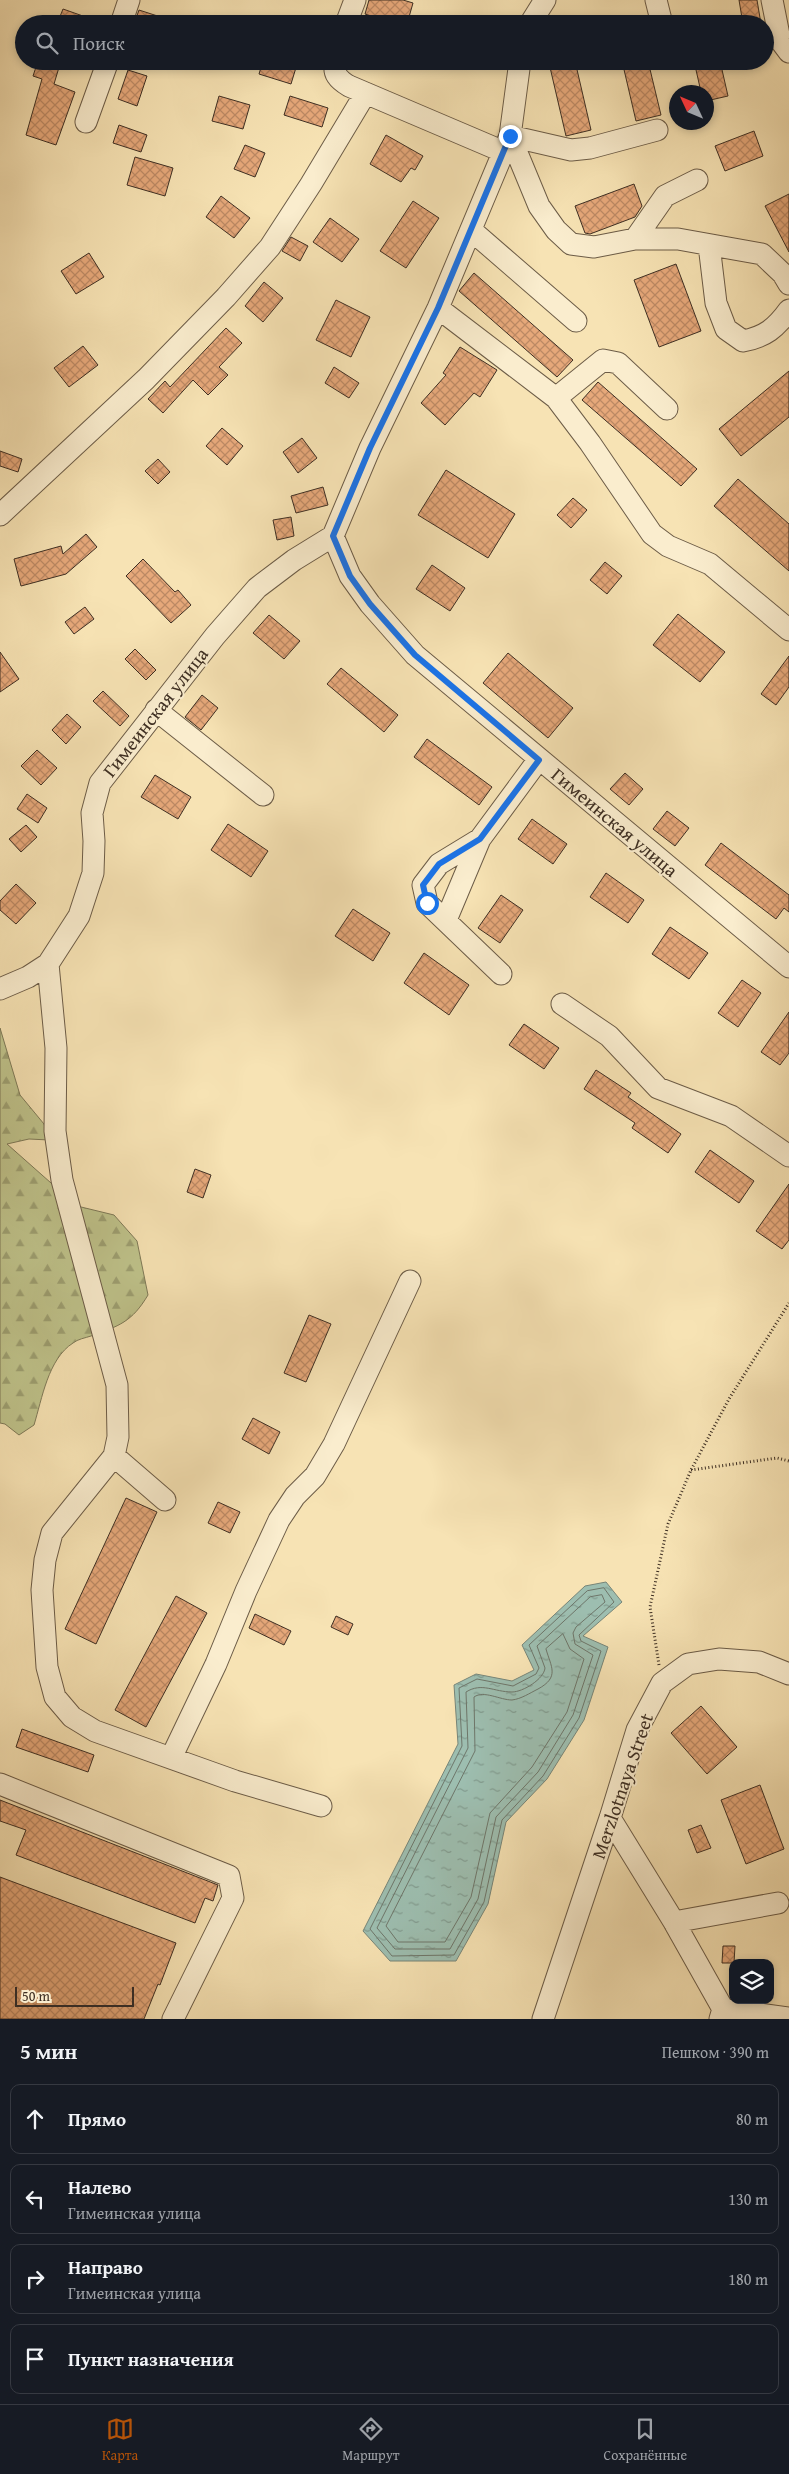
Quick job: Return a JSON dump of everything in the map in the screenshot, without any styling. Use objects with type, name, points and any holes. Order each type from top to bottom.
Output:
[{"type":"street","points":[[124,15],[129,0]]},
{"type":"street","points":[[349,15],[355,0]]},
{"type":"street","points":[[536,15],[545,0]]},
{"type":"street","points":[[656,0],[660,15]]},
{"type":"street","points":[[772,0],[780,40],[789,52]]},
{"type":"street","points":[[86,122],[105,70]]},
{"type":"street","points":[[335,70],[338,80],[365,94],[507,144],[571,150],[590,148],[657,130]]},
{"type":"street","points":[[333,536],[370,448],[438,308],[507,144],[519,70]]},
{"type":"street","points":[[0,515],[146,379],[226,297],[270,247],[312,184],[365,94]]},
{"type":"street","points":[[507,144],[539,206],[556,230],[571,244],[594,247],[636,240],[678,239],[762,254],[784,274],[789,284]]},
{"type":"street","points":[[636,240],[665,196],[697,180]]},
{"type":"street","points":[[471,230],[576,321]]},
{"type":"street","points":[[709,245],[716,302],[726,329],[743,341],[760,338],[776,326],[789,310]]},
{"type":"street","points":[[438,308],[556,398],[590,443],[652,534],[668,546],[710,564],[789,630]]},
{"type":"street","points":[[556,398],[604,360],[612,360],[618,363],[667,409]]},
{"type":"street","name":"Гимеинская улица","points":[[48,964],[79,916],[93,873],[94,841],[92,813],[100,782],[156,710],[257,588],[294,560],[333,536],[350,576],[370,604],[415,655],[789,967]]},
{"type":"street","points":[[156,710],[263,795]]},
{"type":"street","points":[[446,920],[480,839],[539,760]]},
{"type":"street","points":[[480,839],[439,864],[423,885],[427,903],[501,974]]},
{"type":"street","points":[[0,989],[28,977],[48,964],[56,1048],[55,1132],[62,1180],[117,1385],[118,1436],[114,1456],[52,1533],[45,1560],[42,1590],[47,1668],[56,1697],[72,1717],[95,1731],[171,1758],[321,1806]]},
{"type":"street","points":[[562,1004],[609,1036],[658,1088],[731,1116],[789,1156]]},
{"type":"street","points":[[171,1758],[216,1664],[278,1520],[295,1496],[315,1476],[334,1444],[410,1281]]},
{"type":"street","points":[[114,1456],[165,1500]]},
{"type":"street","name":"Merzlotnaya Street","points":[[549,2016],[637,1730],[662,1682],[688,1664],[719,1659],[759,1662],[789,1674]]},
{"type":"street","points":[[0,1784],[229,1876],[233,1898],[174,2019]]},
{"type":"street","points":[[610,1818],[674,1922],[721,2014],[789,2018]]},
{"type":"street","points":[[674,1922],[778,1902]]},
{"type":"path","points":[[662,1682],[650,1607],[668,1524],[691,1470],[729,1399],[789,1304]]},
{"type":"path","points":[[691,1470],[777,1458],[789,1461]]},
{"type":"green space","points":[[0,1028],[20,1095],[44,1124],[49,1140],[29,1139],[7,1144],[77,1206],[114,1215],[137,1241],[148,1295],[136,1311],[124,1322],[77,1340],[64,1350],[57,1359],[47,1380],[34,1425],[19,1435],[5,1424],[0,1423]]},
{"type":"water","points":[[606,1582],[622,1602],[583,1636],[608,1647],[584,1720],[547,1779],[506,1822],[488,1904],[456,1961],[390,1961],[363,1931],[458,1744],[454,1685],[476,1674],[512,1681],[534,1670],[522,1645],[585,1586]]},
{"type":"building","points":[[369,0],[403,0],[413,3],[410,15],[365,14]]},
{"type":"building","points":[[739,0],[757,0],[760,15],[742,15]]},
{"type":"building","points":[[63,9],[80,15],[61,15]]},
{"type":"building","points":[[139,10],[154,15],[137,15]]},
{"type":"building","points":[[35,70],[58,70],[54,84],[75,92],[56,145],[26,135],[42,79],[33,76]]},
{"type":"building","points":[[128,70],[147,76],[137,106],[118,99]]},
{"type":"building","points":[[260,70],[295,70],[291,84],[259,74]]},
{"type":"building","points":[[551,70],[577,70],[591,130],[566,136]]},
{"type":"building","points":[[624,70],[650,70],[661,115],[636,121]]},
{"type":"building","points":[[696,70],[722,70],[728,96],[714,99],[714,85],[699,85]]},
{"type":"building","points":[[219,96],[250,105],[243,129],[212,121]]},
{"type":"building","points":[[290,96],[328,108],[322,127],[284,115]]},
{"type":"building","points":[[119,125],[147,135],[141,152],[113,143]]},
{"type":"building","points":[[754,131],[763,156],[725,171],[715,146]]},
{"type":"building","points":[[386,135],[423,156],[415,170],[411,168],[401,182],[370,164]]},
{"type":"building","points":[[245,145],[265,153],[255,177],[234,169]]},
{"type":"building","points":[[135,157],[173,168],[165,196],[127,185]]},
{"type":"building","points":[[634,184],[642,206],[635,217],[590,234],[585,233],[575,206]]},
{"type":"building","points":[[789,194],[789,252],[765,206]]},
{"type":"building","points":[[221,196],[250,218],[234,238],[206,217]]},
{"type":"building","points":[[413,201],[439,218],[406,268],[380,251]]},
{"type":"building","points":[[330,218],[359,239],[342,262],[313,242]]},
{"type":"building","points":[[291,237],[308,246],[300,261],[282,251]]},
{"type":"building","points":[[89,253],[104,277],[76,294],[61,271]]},
{"type":"building","points":[[676,264],[701,331],[659,347],[634,280]]},
{"type":"building","points":[[474,273],[573,360],[557,377],[459,291]]},
{"type":"building","points":[[264,282],[283,298],[263,322],[245,306]]},
{"type":"building","points":[[336,300],[370,317],[351,357],[316,340]]},
{"type":"building","points":[[226,328],[242,343],[219,367],[228,375],[208,395],[193,380],[163,413],[148,399],[165,381],[170,387]]},
{"type":"building","points":[[83,346],[98,365],[69,387],[54,368]]},
{"type":"building","points":[[460,347],[497,370],[480,397],[474,393],[445,425],[421,403],[446,375],[443,373]]},
{"type":"building","points":[[334,367],[359,383],[349,398],[325,383]]},
{"type":"building","points":[[789,371],[789,417],[741,456],[719,429]]},
{"type":"building","points":[[598,382],[697,469],[681,486],[582,400]]},
{"type":"building","points":[[222,428],[243,446],[227,465],[206,446]]},
{"type":"building","points":[[302,438],[317,458],[298,473],[283,452]]},
{"type":"building","points":[[0,451],[22,459],[18,472],[0,466]]},
{"type":"building","points":[[158,459],[170,472],[158,484],[145,471]]},
{"type":"building","points":[[446,470],[515,514],[488,558],[418,515]]},
{"type":"building","points":[[738,479],[789,524],[789,571],[714,506]]},
{"type":"building","points":[[323,487],[328,505],[296,513],[291,496]]},
{"type":"building","points":[[573,498],[587,510],[571,528],[557,515]]},
{"type":"building","points":[[291,517],[294,536],[277,540],[273,520]]},
{"type":"building","points":[[86,534],[97,547],[66,574],[21,586],[14,559],[61,546],[63,554]]},
{"type":"building","points":[[143,559],[175,592],[178,590],[191,605],[171,623],[126,576]]},
{"type":"building","points":[[605,562],[622,576],[607,594],[590,580]]},
{"type":"building","points":[[432,565],[465,588],[450,611],[416,589]]},
{"type":"building","points":[[85,607],[94,619],[74,634],[65,622]]},
{"type":"building","points":[[678,614],[725,652],[700,682],[653,645]]},
{"type":"building","points":[[269,615],[300,641],[284,659],[253,633]]},
{"type":"building","points":[[135,649],[156,670],[146,680],[125,659]]},
{"type":"building","points":[[0,652],[19,679],[0,692]]},
{"type":"building","points":[[508,653],[573,708],[548,738],[483,683]]},
{"type":"building","points":[[789,656],[789,687],[776,705],[761,694]]},
{"type":"building","points":[[341,668],[398,715],[384,732],[327,684]]},
{"type":"building","points":[[103,691],[129,716],[120,726],[93,701]]},
{"type":"building","points":[[202,695],[218,708],[201,730],[185,717]]},
{"type":"building","points":[[67,714],[81,727],[66,744],[52,730]]},
{"type":"building","points":[[427,739],[492,787],[479,805],[414,757]]},
{"type":"building","points":[[37,750],[57,768],[41,785],[21,766]]},
{"type":"building","points":[[625,773],[643,789],[629,805],[610,789]]},
{"type":"building","points":[[155,775],[191,797],[178,819],[141,797]]},
{"type":"building","points":[[27,794],[47,808],[38,823],[17,809]]},
{"type":"building","points":[[667,811],[689,828],[675,846],[653,829]]},
{"type":"building","points":[[532,819],[567,844],[553,864],[518,839]]},
{"type":"building","points":[[228,824],[268,851],[251,877],[211,850]]},
{"type":"building","points":[[26,825],[37,837],[21,852],[9,839]]},
{"type":"building","points":[[721,843],[789,895],[789,912],[784,908],[776,919],[705,865]]},
{"type":"building","points":[[606,873],[644,900],[628,923],[590,897]]},
{"type":"building","points":[[16,884],[36,903],[16,924],[0,910],[0,901]]},
{"type":"building","points":[[501,895],[523,910],[500,943],[478,928]]},
{"type":"building","points":[[353,909],[390,933],[373,961],[335,936]]},
{"type":"building","points":[[670,927],[708,953],[689,979],[652,954]]},
{"type":"building","points":[[424,953],[469,985],[449,1015],[404,983]]},
{"type":"building","points":[[742,980],[761,993],[738,1027],[718,1013]]},
{"type":"building","points":[[789,1012],[789,1053],[780,1065],[761,1052]]},
{"type":"building","points":[[524,1024],[559,1048],[544,1069],[509,1045]]},
{"type":"building","points":[[596,1070],[631,1093],[628,1097],[681,1134],[668,1153],[632,1128],[635,1123],[584,1089]]},
{"type":"building","points":[[710,1150],[754,1181],[739,1203],[695,1172]]},
{"type":"building","points":[[195,1169],[211,1175],[203,1198],[187,1192]]},
{"type":"building","points":[[789,1184],[789,1240],[782,1249],[756,1231]]},
{"type":"building","points":[[309,1315],[331,1324],[306,1382],[284,1373]]},
{"type":"building","points":[[253,1418],[280,1432],[269,1454],[242,1439]]},
{"type":"building","points":[[126,1498],[157,1512],[96,1644],[65,1629]]},
{"type":"building","points":[[218,1502],[240,1512],[230,1533],[208,1523]]},
{"type":"building","points":[[176,1596],[207,1613],[146,1727],[115,1710]]},
{"type":"building","points":[[255,1614],[291,1631],[284,1645],[249,1628]]},
{"type":"building","points":[[336,1616],[353,1624],[348,1635],[331,1627]]},
{"type":"building","points":[[701,1706],[737,1747],[707,1774],[671,1733]]},
{"type":"building","points":[[22,1729],[94,1755],[88,1772],[16,1747]]},
{"type":"building","points":[[760,1785],[784,1849],[746,1864],[721,1800]]},
{"type":"building","points":[[0,1800],[218,1885],[213,1901],[205,1898],[195,1923],[16,1855],[26,1830],[0,1821]]},
{"type":"building","points":[[701,1825],[711,1848],[697,1853],[688,1830]]},
{"type":"building","points":[[0,1877],[176,1943],[160,1985],[158,1984],[144,2019],[0,2019]]},
{"type":"building","points":[[723,1946],[735,1946],[734,1959],[729,1959],[729,1963],[722,1963]]},
{"type":"route","points":[[427,903],[423,885],[439,864],[480,839],[539,760],[415,655],[370,604],[350,576],[333,536],[370,448],[438,308],[510,136]]}]
